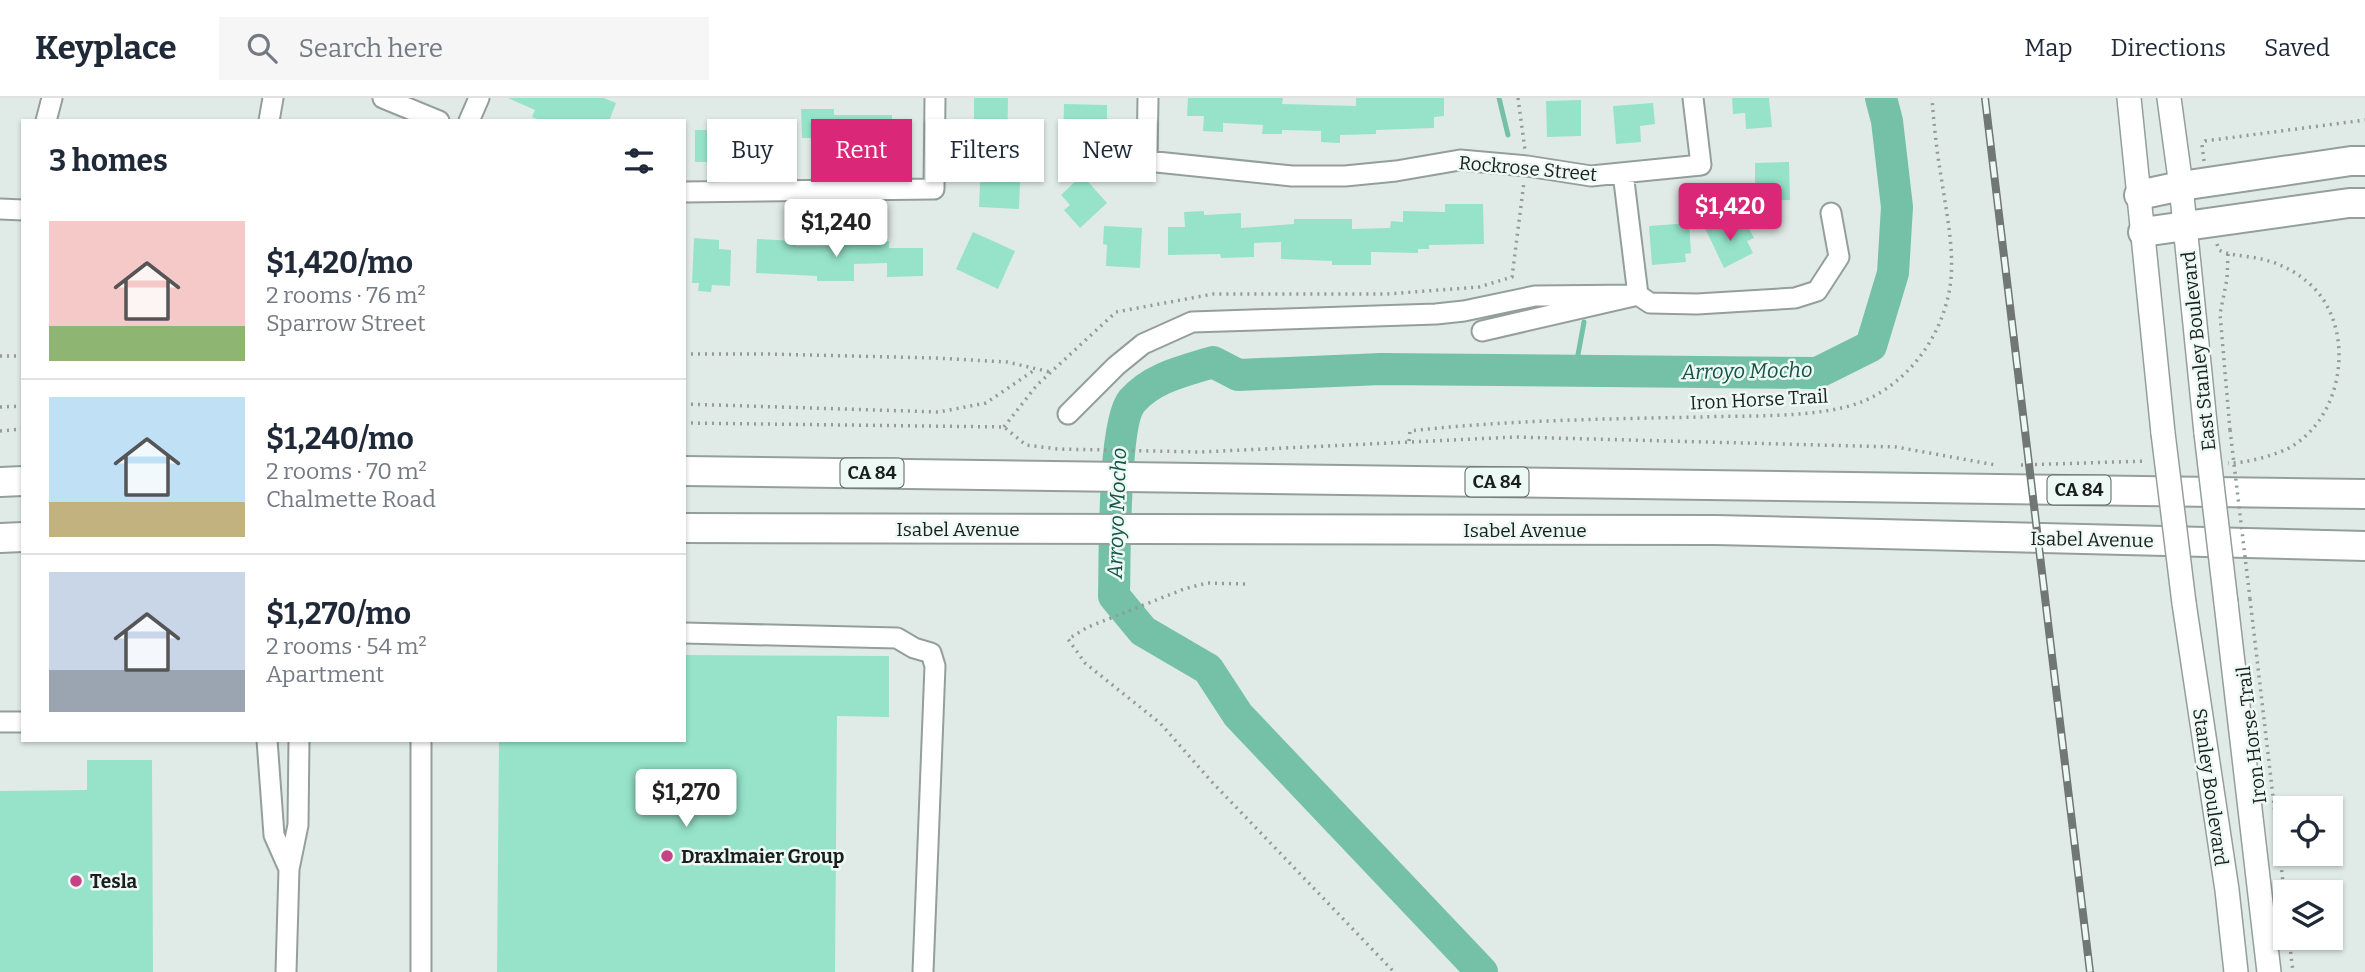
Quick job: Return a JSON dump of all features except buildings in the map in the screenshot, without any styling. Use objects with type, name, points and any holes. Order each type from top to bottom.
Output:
[{"type":"highway","points":[[2139,195],[2351,161],[2365,162]]},
{"type":"highway","points":[[2143,232],[2365,203]]},
{"type":"highway","name":"CA 84","points":[[686,471],[1059,463],[2365,494]]},
{"type":"highway","points":[[0,482],[21,481]]},
{"type":"highway","name":"Isabel Avenue","points":[[686,528],[1716,530],[2365,547]]},
{"type":"highway","points":[[0,538],[21,537]]},
{"type":"main road","points":[[2129,98],[2143,232]]},
{"type":"main road","name":"East Stanley Boulevard","points":[[2169,98],[2226,603]]},
{"type":"main road","name":"Stanley Boulevard","points":[[2143,232],[2163,433],[2184,603],[2227,890],[2236,972]]},
{"type":"main road","name":"Stanley Boulevard","points":[[2226,603],[2269,972]]},
{"type":"street","points":[[47,119],[52,98]]},
{"type":"street","points":[[269,119],[273,98]]},
{"type":"street","points":[[383,98],[434,119]]},
{"type":"street","points":[[470,119],[479,98]]},
{"type":"street","points":[[686,192],[934,189],[935,98]]},
{"type":"street","name":"Rockrose Street","points":[[1148,98],[1147,161],[1292,176],[1383,173],[1460,160],[1527,166],[1591,176],[1701,165],[1693,98]]},
{"type":"street","points":[[1623,173],[1638,295]]},
{"type":"street","points":[[0,209],[21,210]]},
{"type":"street","points":[[1068,414],[1116,366],[1143,344],[1192,322],[1436,314],[1535,296],[1638,295],[1650,303],[1697,304],[1795,298],[1817,291],[1839,257],[1831,213]]},
{"type":"street","points":[[1482,331],[1638,295]]},
{"type":"street","points":[[686,633],[897,638],[914,648],[932,653],[935,666],[923,972]]},
{"type":"street","points":[[0,722],[21,722]]},
{"type":"street","points":[[267,742],[274,835],[289,869]]},
{"type":"street","points":[[286,972],[289,869],[298,825],[299,742]]},
{"type":"street","points":[[421,742],[421,972]]},
{"type":"path","points":[[1518,98],[1527,166]]},
{"type":"path","name":"Iron Horse Trail","points":[[1409,441],[1410,431],[1522,421],[1766,415],[1833,410],[1866,400],[1890,385],[1914,366],[1934,336],[1949,289],[1952,264],[1950,233],[1932,98]]},
{"type":"path","points":[[2202,145],[2205,141],[2365,120]]},
{"type":"path","points":[[2215,463],[2243,464],[2294,446],[2320,421],[2336,383],[2340,353],[2333,317],[2314,287],[2291,268],[2218,250]]},
{"type":"path","name":"Iron Horse Trail","points":[[2228,254],[2227,279],[2220,314],[2230,430],[2283,880]]},
{"type":"path","points":[[686,354],[935,358],[1007,362],[1050,372]]},
{"type":"path","points":[[0,356],[21,356]]},
{"type":"path","points":[[686,404],[939,412],[986,403],[1036,369]]},
{"type":"path","points":[[0,407],[21,406]]},
{"type":"path","points":[[686,423],[1004,427],[1026,445],[1059,463],[1200,465],[1409,441],[1515,437],[1896,447],[2002,466]]},
{"type":"path","points":[[0,431],[21,429]]},
{"type":"path","points":[[2015,465],[2146,461]]},
{"type":"path","points":[[1245,584],[1207,583],[1184,589],[1088,627],[1068,639],[1085,663],[1160,723],[1211,781],[1394,972]]},
{"type":"path","points":[[2290,950],[2293,972]]},
{"type":"waterway","name":"Arroyo Mocho","points":[[1499,98],[1508,135]]},
{"type":"waterway","name":"Arroyo Mocho","points":[[1482,972],[1238,715],[1208,669],[1143,631],[1114,596],[1118,463],[1126,414],[1132,401],[1159,380],[1213,362],[1238,375],[1381,369],[1817,373],[1871,346],[1893,273],[1897,207],[1887,121],[1881,98]]},
{"type":"waterway","name":"Arroyo Mocho","points":[[1575,371],[1584,322]]},
{"type":"railway","points":[[1985,98],[2090,972]]},
{"type":"place","name":"Draxlmaier Group","points":[[667,856]]},
{"type":"place","name":"Tesla","points":[[76,881]]}]
